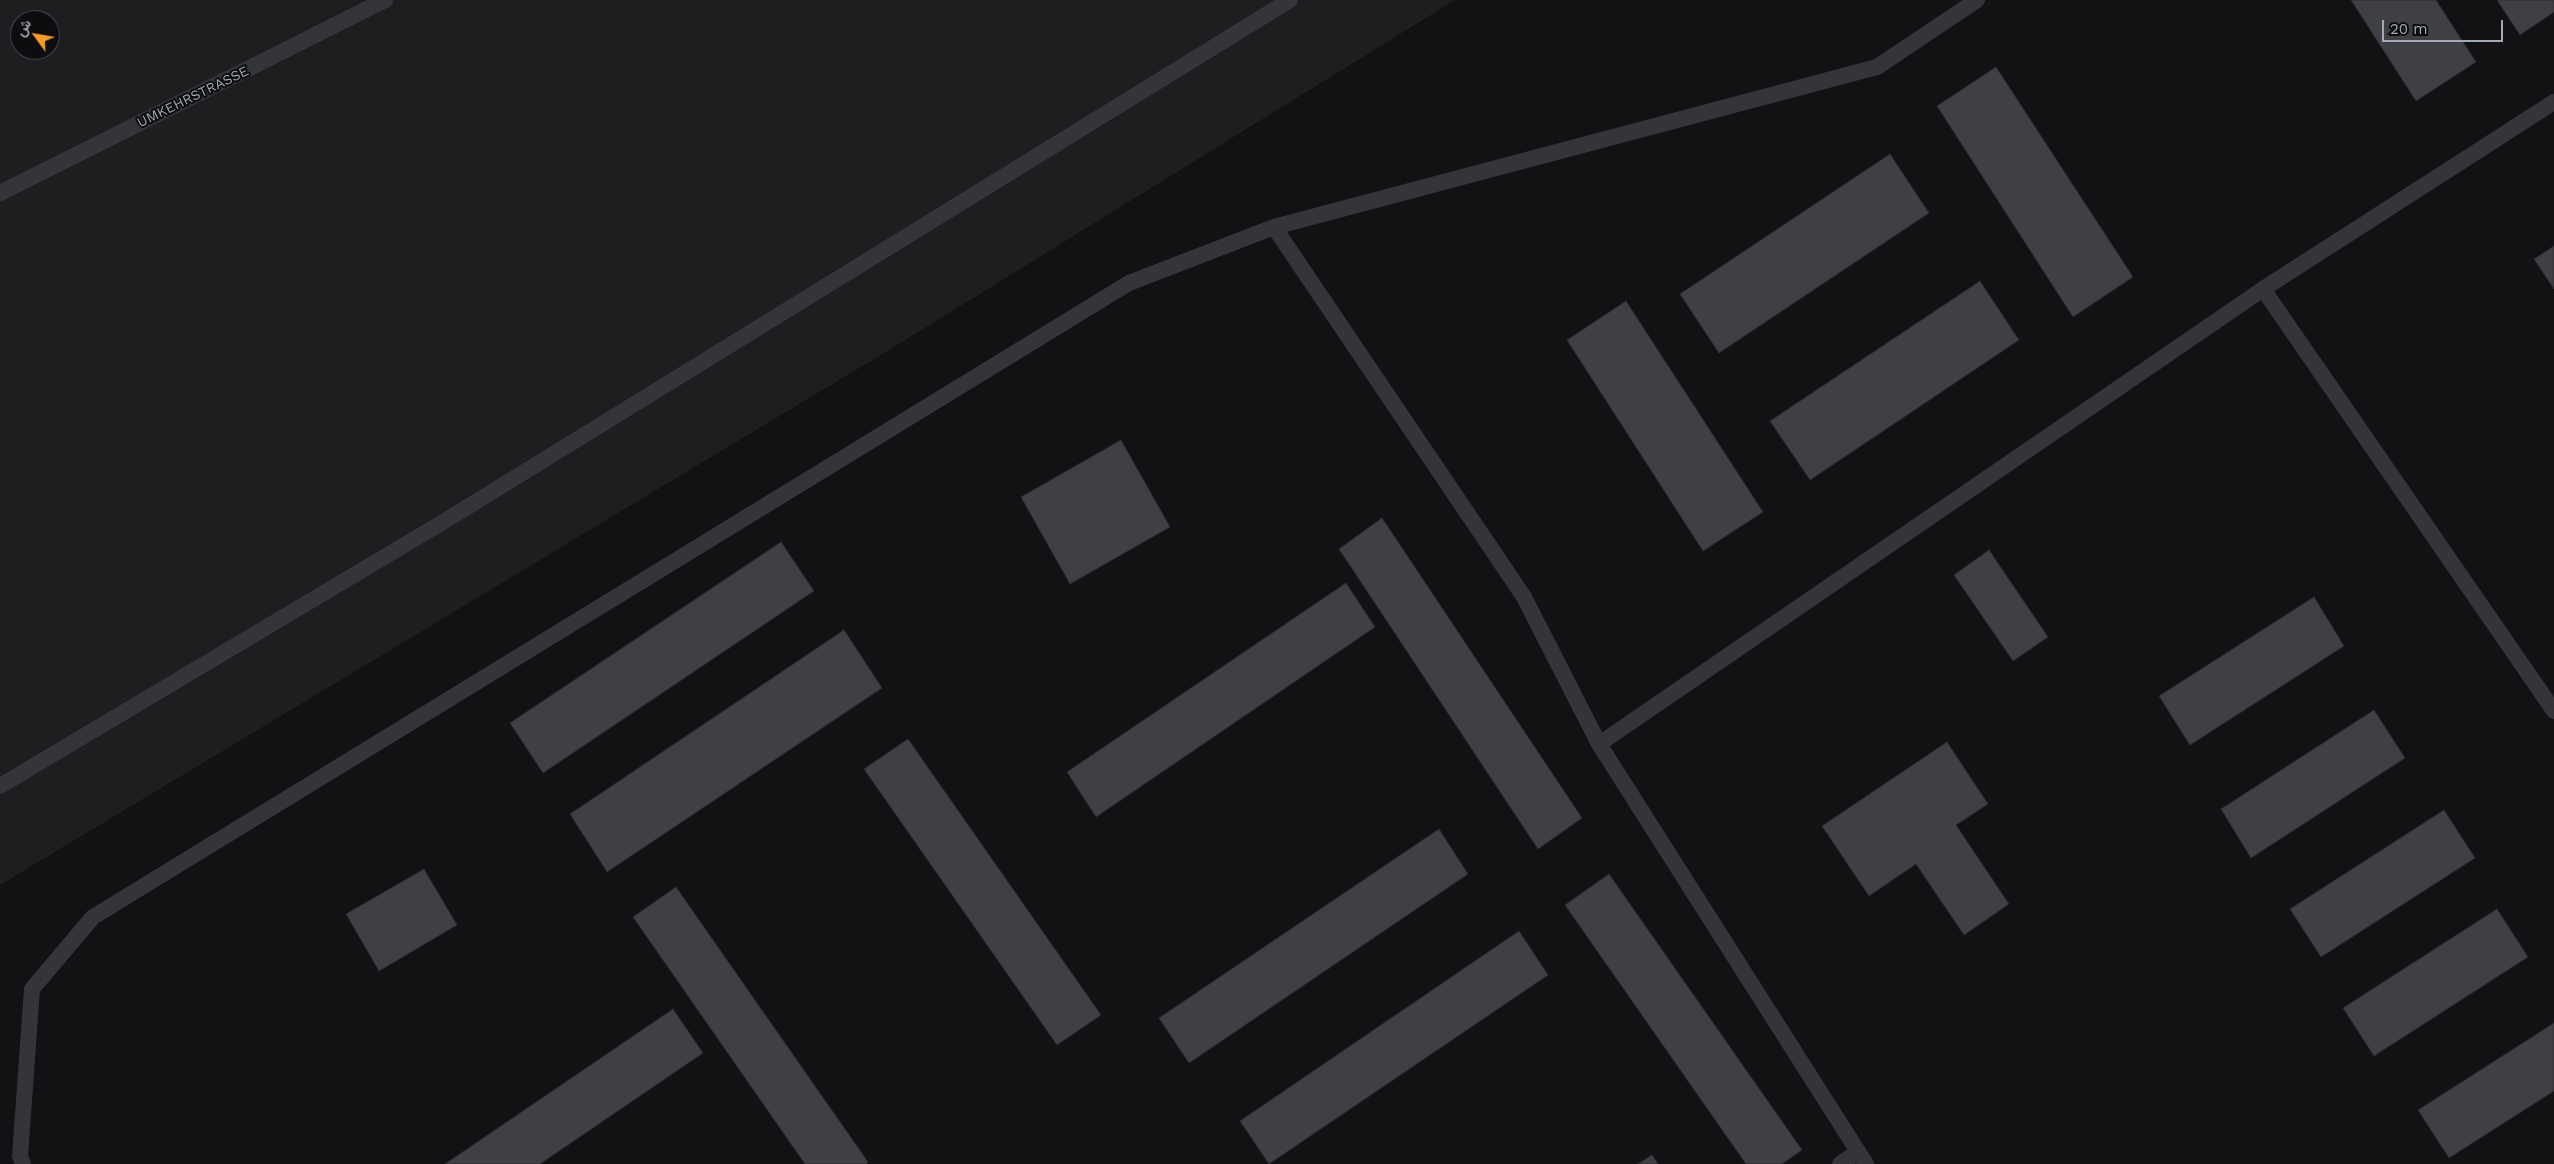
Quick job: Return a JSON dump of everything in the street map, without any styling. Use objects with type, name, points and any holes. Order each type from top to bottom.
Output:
[{"type":"lane","name":"UMKEHRSTRASSE","points":[[0,193],[385,0]]},
{"type":"lane","points":[[0,786],[448,519],[1290,0]]},
{"type":"lane","points":[[23,1164],[20,1156],[32,990],[93,917],[1129,283],[1274,227],[1877,67],[1977,0]]},
{"type":"lane","points":[[1599,744],[2264,289],[2554,102]]},
{"type":"lane","points":[[1274,227],[1524,597],[1599,744],[1862,1158],[1840,1164]]},
{"type":"lane","points":[[2264,289],[2554,711]]},
{"type":"shaded area","points":[[0,0],[1455,0],[894,347],[0,885]]},
{"type":"building","points":[[2351,0],[2436,0],[2476,62],[2416,101]]},
{"type":"building","points":[[2497,0],[2554,0],[2554,12],[2520,35]]},
{"type":"building","points":[[1996,67],[2133,277],[2073,317],[1937,106]]},
{"type":"building","points":[[1890,154],[1929,213],[1719,353],[1680,294]]},
{"type":"building","points":[[2554,246],[2554,289],[2534,259]]},
{"type":"building","points":[[1980,281],[2019,340],[1810,480],[1770,421]]},
{"type":"building","points":[[1626,301],[1763,512],[1703,551],[1567,340]]},
{"type":"building","points":[[1121,440],[1170,527],[1070,584],[1021,497]]},
{"type":"building","points":[[1382,518],[1582,818],[1538,849],[1339,549]]},
{"type":"building","points":[[781,542],[814,591],[543,773],[510,723]]},
{"type":"building","points":[[1989,550],[2048,637],[2013,661],[1954,575]]},
{"type":"building","points":[[1346,583],[1375,627],[1096,817],[1067,772]]},
{"type":"building","points":[[2314,597],[2344,646],[2190,745],[2159,696]]},
{"type":"building","points":[[844,630],[882,688],[607,872],[570,814]]},
{"type":"building","points":[[2374,710],[2405,758],[2251,858],[2221,809]]},
{"type":"building","points":[[908,739],[1101,1015],[1057,1045],[864,769]]},
{"type":"building","points":[[1947,742],[1988,804],[1956,825],[2009,904],[1964,935],[1916,864],[1869,896],[1822,826]]},
{"type":"building","points":[[2444,810],[2475,858],[2321,957],[2290,909]]},
{"type":"building","points":[[1439,829],[1468,874],[1189,1063],[1159,1018]]},
{"type":"building","points":[[424,869],[457,925],[379,971],[346,914]]},
{"type":"building","points":[[1609,874],[1802,1150],[1782,1164],[1746,1164],[1565,905]]},
{"type":"building","points":[[676,887],[868,1162],[866,1164],[805,1164],[633,917]]},
{"type":"building","points":[[2497,909],[2528,957],[2374,1056],[2343,1008]]},
{"type":"building","points":[[1519,931],[1548,975],[1269,1164],[1240,1121]]},
{"type":"building","points":[[673,1009],[703,1053],[540,1164],[445,1164]]},
{"type":"building","points":[[2554,1023],[2554,1091],[2449,1158],[2418,1110]]},
{"type":"building","points":[[1652,1155],[1658,1164],[1638,1164]]}]
